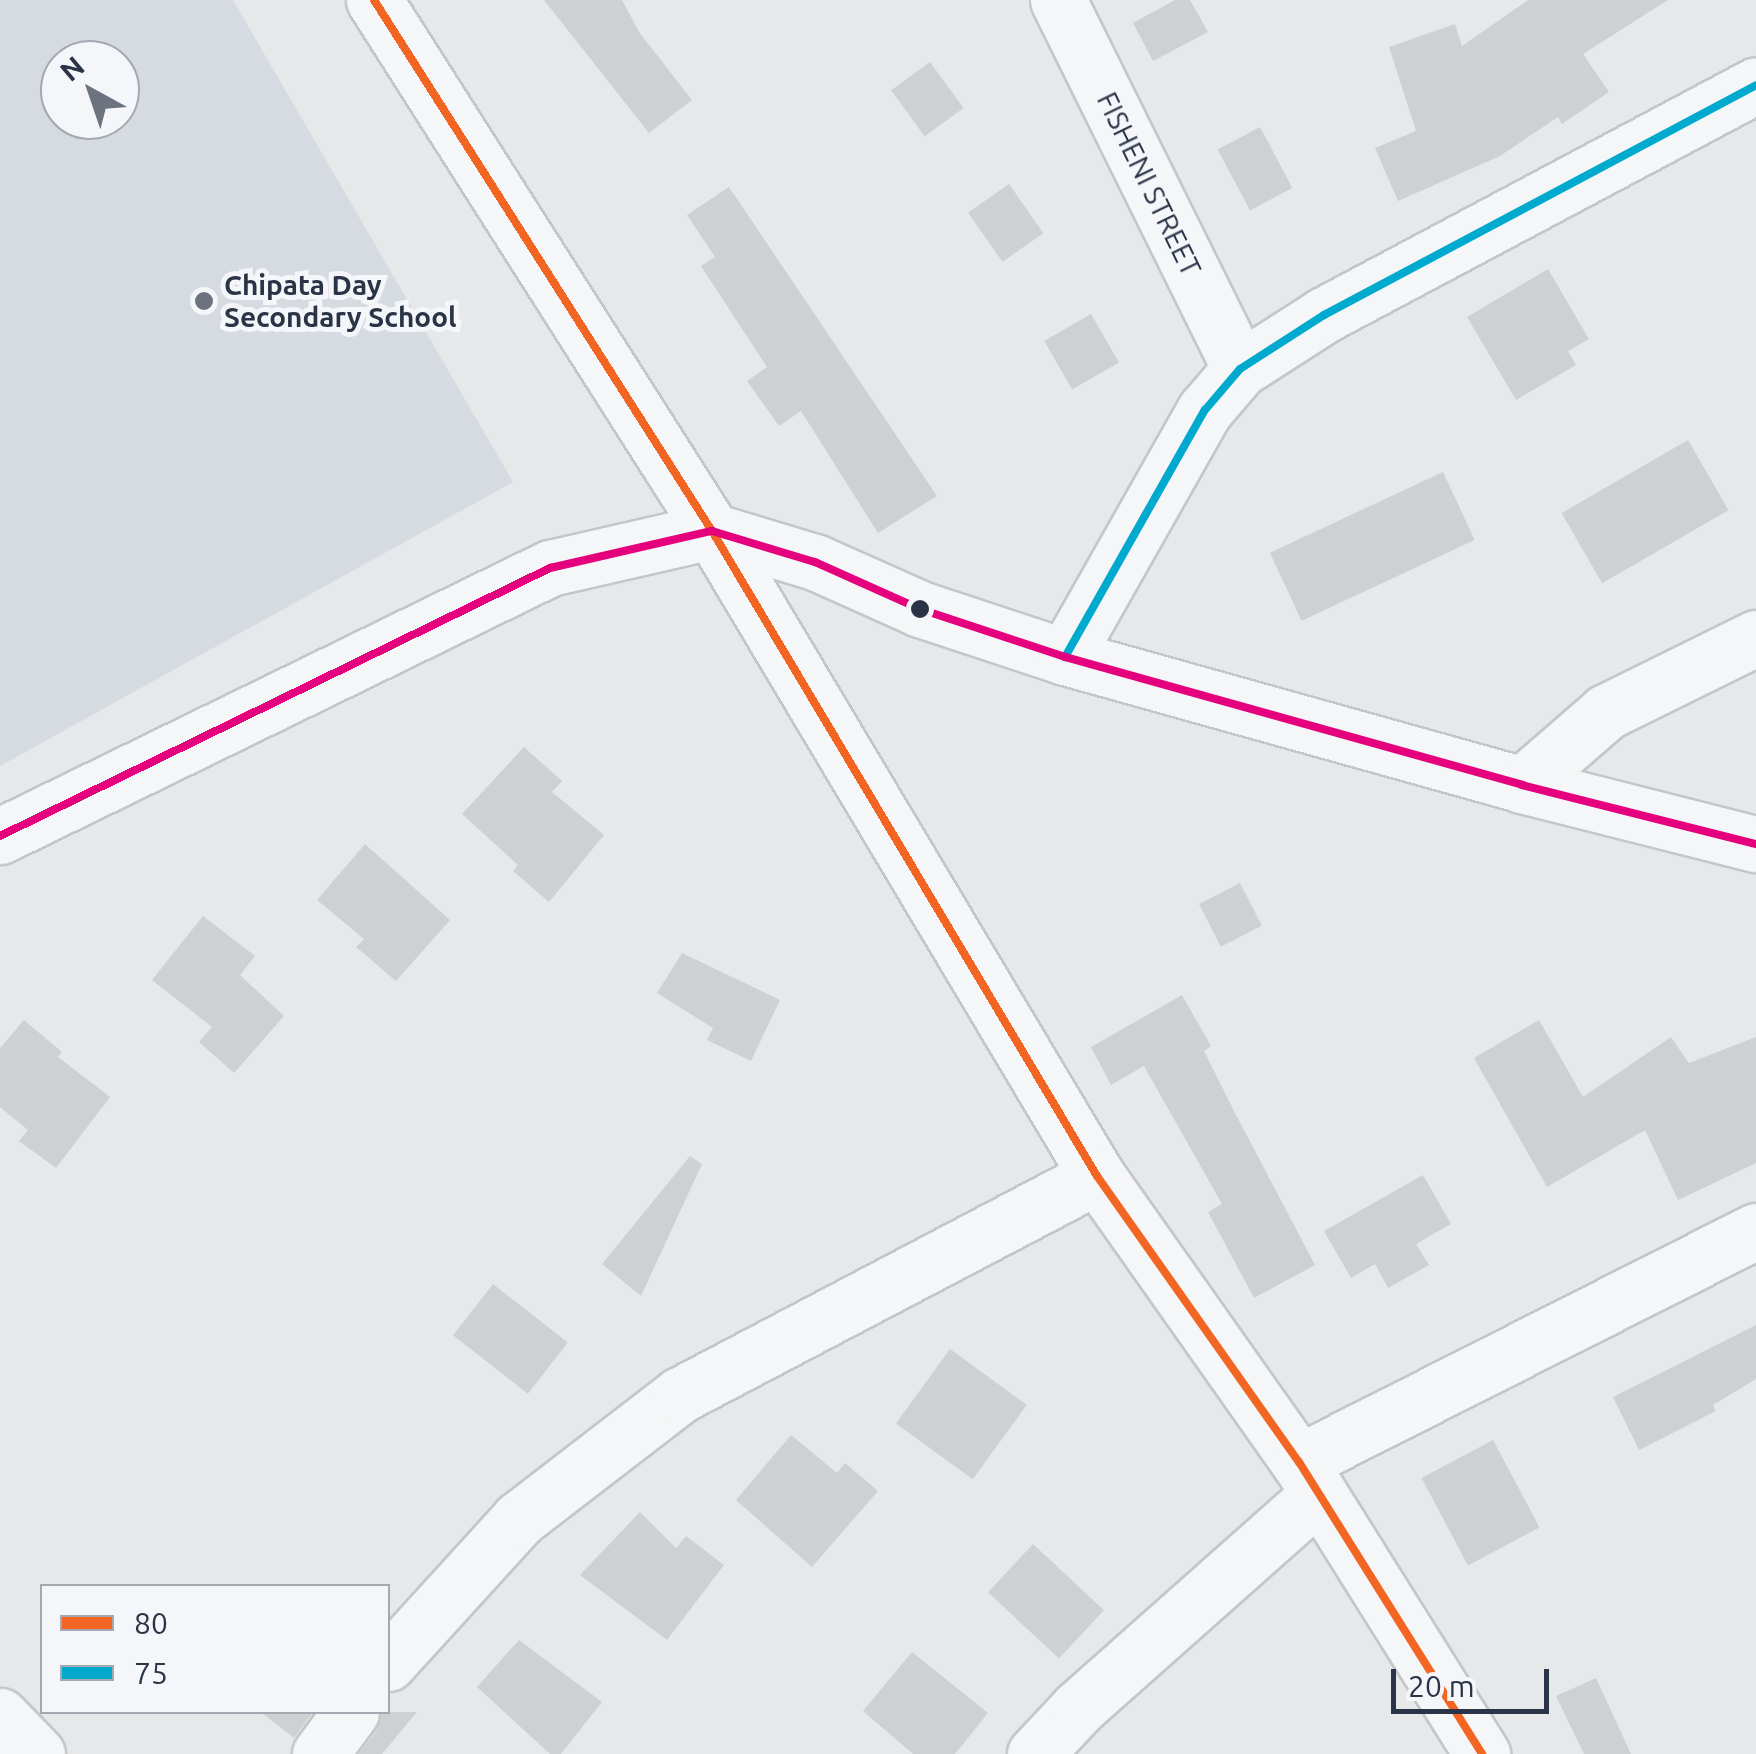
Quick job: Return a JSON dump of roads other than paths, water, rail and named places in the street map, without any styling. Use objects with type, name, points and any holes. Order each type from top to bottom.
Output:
[{"type":"street","points":[[374,0],[712,531],[1097,1176],[1309,1478],[1482,1754]]},
{"type":"street","name":"FISHENI STREET","points":[[1058,0],[1240,369]]},
{"type":"street","points":[[1065,657],[1205,410],[1240,369],[1324,315],[1756,85]]},
{"type":"street","points":[[0,836],[550,568],[712,531],[815,562],[920,609],[1065,657],[1522,785],[1756,844]]},
{"type":"street","points":[[1522,785],[1606,712],[1756,638]]},
{"type":"street","points":[[390,1662],[519,1519],[680,1396],[1097,1176]]},
{"type":"street","points":[[1035,1754],[1309,1478],[1756,1230]]},
{"type":"street","points":[[320,1754],[350,1714]]},
{"type":"street","points":[[0,1716],[37,1754]]},
{"type":"place","name":"Chipata Day Secondary School","points":[[204,301]]}]
